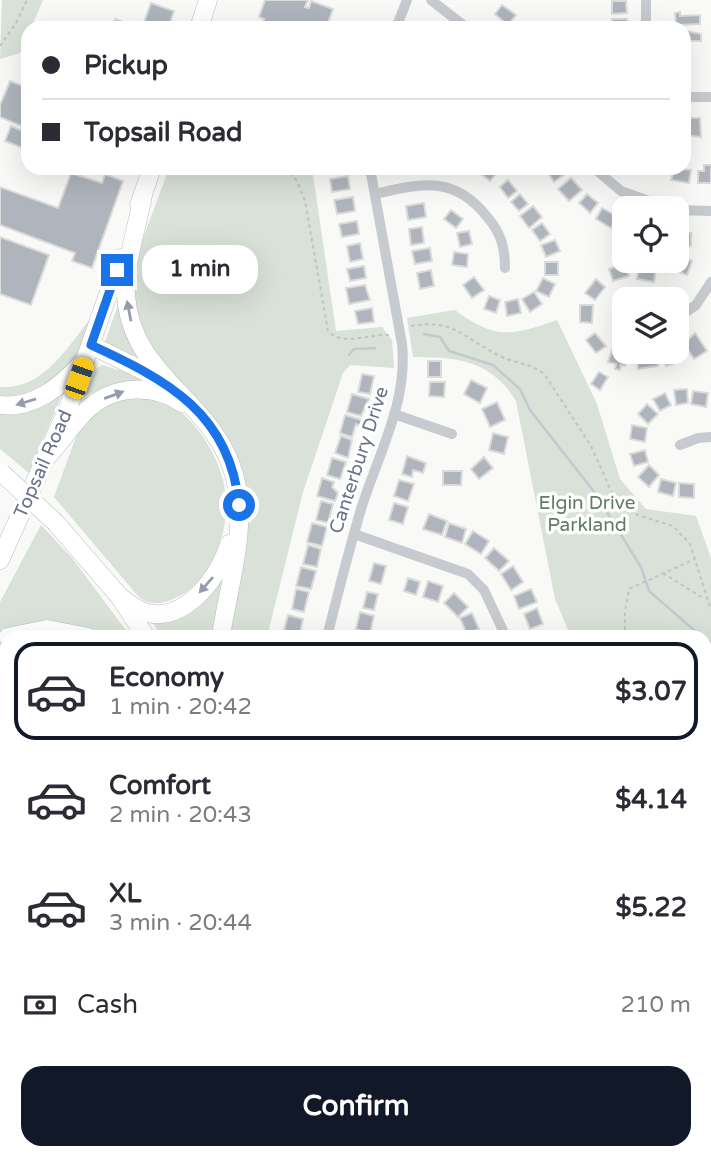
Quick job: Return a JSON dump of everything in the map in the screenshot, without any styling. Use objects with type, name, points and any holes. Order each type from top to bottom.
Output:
[{"type":"main road","points":[[201,21],[208,0]]},
{"type":"main road","name":"Topsail Road","points":[[0,560],[6,539],[47,457],[88,352],[150,175]]},
{"type":"main road","points":[[143,195],[127,277],[127,307],[144,353],[214,430],[229,458],[237,485],[237,539],[222,630]]},
{"type":"main road","points":[[0,405],[18,405],[41,397],[64,382],[88,352],[175,388]]},
{"type":"main road","points":[[47,457],[94,404],[118,393],[142,390],[164,393],[183,404],[199,419],[219,449],[230,481],[233,518],[228,549],[212,579],[188,602],[163,613],[142,611],[119,596]]},
{"type":"main road","points":[[1,472],[56,523],[119,596],[141,630]]},
{"type":"street","points":[[399,21],[407,0]]},
{"type":"street","points":[[431,0],[458,21]]},
{"type":"street","points":[[646,0],[646,21]]},
{"type":"street","points":[[691,97],[711,97]]},
{"type":"street","name":"Canterbury Drive","points":[[329,630],[354,534],[394,414],[403,372],[400,332],[371,175]]},
{"type":"street","points":[[602,175],[621,191],[635,196]]},
{"type":"street","points":[[375,194],[417,185],[440,186],[459,191],[477,204],[498,232],[505,268]]},
{"type":"street","points":[[689,210],[711,211]]},
{"type":"street","points":[[689,310],[696,305],[711,282]]},
{"type":"street","points":[[394,414],[452,434]]},
{"type":"street","points":[[680,445],[698,438],[711,437]]},
{"type":"street","points":[[354,534],[465,572],[486,593],[503,630]]},
{"type":"path","points":[[0,46],[16,23],[27,0]]},
{"type":"path","points":[[291,175],[303,195],[323,314],[330,333],[347,339],[400,332],[427,323],[450,326],[499,356],[539,369],[552,383],[580,427],[616,502],[639,516],[673,526],[690,544],[711,610]]},
{"type":"path","points":[[625,630],[628,592],[643,582],[695,559]]},
{"type":"path","points":[[662,573],[706,599]]},
{"type":"green space","points":[[2,0],[43,0],[34,21],[21,21],[20,53],[0,59]]},
{"type":"green space","points":[[166,175],[313,175],[336,331],[382,327],[392,340],[394,368],[350,365],[343,373],[303,492],[269,630],[225,630],[243,489],[159,366],[134,319],[133,266]]},
{"type":"green space","points":[[122,294],[147,365],[102,350]]},
{"type":"green space","name":"Elgin Drive Parkland","points":[[455,310],[481,326],[504,332],[515,332],[557,320],[597,404],[620,479],[646,509],[696,516],[711,558],[711,630],[568,630],[555,599],[516,401],[496,377],[484,369],[458,360],[413,357],[407,318]]},
{"type":"green space","points":[[92,317],[75,361],[32,396],[0,401],[0,387],[29,382],[42,374],[64,353]]},
{"type":"green space","points":[[102,365],[161,383],[117,383],[85,396],[95,370]]},
{"type":"green space","points":[[66,385],[29,473],[0,449],[0,410]]},
{"type":"green space","points":[[122,392],[164,402],[186,416],[213,453],[225,488],[225,521],[211,564],[193,587],[164,602],[141,599],[54,497],[88,404]]},
{"type":"green space","points":[[41,525],[72,558],[126,630],[0,630],[0,602]]},
{"type":"green space","points":[[227,563],[215,630],[157,630],[149,617],[162,617]]},
{"type":"building","points":[[265,0],[308,0],[305,7],[309,8],[311,1],[333,9],[329,21],[263,21],[259,17]]},
{"type":"building","points":[[612,1],[626,1],[627,13],[612,14]]},
{"type":"building","points":[[151,3],[174,11],[170,21],[145,21]]},
{"type":"building","points":[[502,5],[516,15],[511,21],[503,21],[495,14]]},
{"type":"building","points":[[680,12],[680,16],[700,15],[700,24],[676,21],[675,13]]},
{"type":"building","points":[[691,32],[701,34],[701,41],[691,41]]},
{"type":"building","points":[[10,81],[21,85],[21,126],[0,117],[0,105]]},
{"type":"building","points":[[691,118],[700,118],[701,137],[691,136]]},
{"type":"building","points":[[11,126],[21,130],[21,147],[5,141]]},
{"type":"building","points":[[704,165],[711,165],[711,183],[698,183],[698,171],[704,171]]},
{"type":"building","points":[[70,175],[102,183],[105,175],[123,181],[92,268],[72,261],[75,253],[0,225],[0,187],[58,208]]},
{"type":"building","points":[[483,175],[495,175],[490,181]]},
{"type":"building","points":[[550,175],[563,175],[554,182]]},
{"type":"building","points":[[672,175],[690,175],[689,183],[671,180]]},
{"type":"building","points":[[348,176],[350,189],[332,192],[330,179]]},
{"type":"building","points":[[571,178],[582,190],[569,201],[558,189]]},
{"type":"building","points":[[508,180],[517,191],[508,198],[500,187]]},
{"type":"building","points":[[520,194],[528,204],[519,211],[511,202]]},
{"type":"building","points":[[587,194],[598,203],[590,213],[579,203]]},
{"type":"building","points":[[353,197],[355,211],[337,214],[334,200]]},
{"type":"building","points":[[424,203],[426,217],[408,220],[406,206]]},
{"type":"building","points":[[533,206],[542,217],[529,228],[520,216]]},
{"type":"building","points":[[602,208],[612,214],[612,226],[611,228],[596,219]]},
{"type":"building","points":[[451,210],[463,219],[456,228],[444,219]]},
{"type":"building","points":[[357,221],[359,234],[342,237],[339,224]]},
{"type":"building","points":[[542,223],[550,234],[540,241],[532,230]]},
{"type":"building","points":[[422,227],[424,243],[411,245],[409,229]]},
{"type":"building","points":[[469,231],[472,244],[460,247],[457,233]]},
{"type":"building","points":[[0,237],[49,255],[31,305],[0,294]]},
{"type":"building","points":[[555,240],[560,251],[546,257],[541,245]]},
{"type":"building","points":[[360,243],[363,259],[350,262],[347,246]]},
{"type":"building","points":[[430,248],[432,261],[415,264],[412,251]]},
{"type":"building","points":[[454,252],[468,254],[467,267],[452,265]]},
{"type":"building","points":[[545,262],[558,262],[558,275],[545,275]]},
{"type":"building","points":[[364,266],[366,278],[350,281],[347,269]]},
{"type":"building","points":[[612,268],[612,273],[628,273],[629,276],[613,281],[609,269]]},
{"type":"building","points":[[431,270],[434,286],[420,289],[417,273]]},
{"type":"building","points":[[638,273],[655,273],[654,282],[637,279]]},
{"type":"building","points":[[474,277],[484,290],[472,298],[463,285]]},
{"type":"building","points":[[543,278],[555,284],[549,297],[536,291]]},
{"type":"building","points":[[596,279],[605,287],[595,300],[585,293]]},
{"type":"building","points":[[365,285],[370,300],[349,304],[346,288]]},
{"type":"building","points":[[534,292],[542,304],[530,312],[522,299]]},
{"type":"building","points":[[489,296],[500,300],[496,313],[484,309]]},
{"type":"building","points":[[518,299],[521,313],[507,316],[505,302]]},
{"type":"building","points":[[580,305],[593,305],[592,323],[580,322]]},
{"type":"building","points":[[372,308],[374,322],[358,324],[355,311]]},
{"type":"building","points":[[595,333],[606,346],[596,353],[586,340]]},
{"type":"building","points":[[695,333],[707,351],[694,359],[689,352],[689,339]]},
{"type":"building","points":[[428,361],[441,361],[441,377],[428,377]]},
{"type":"building","points":[[616,364],[626,364],[621,365],[620,370],[615,369]]},
{"type":"building","points":[[638,364],[658,364],[658,366],[638,369]]},
{"type":"building","points":[[599,372],[608,377],[600,390],[591,384]]},
{"type":"building","points":[[362,374],[374,376],[370,394],[358,392]]},
{"type":"building","points":[[471,380],[487,388],[480,403],[464,394]]},
{"type":"building","points":[[430,382],[445,382],[444,397],[429,396]]},
{"type":"building","points":[[687,389],[688,403],[676,405],[674,390]]},
{"type":"building","points":[[693,391],[708,393],[706,407],[691,404]]},
{"type":"building","points":[[665,393],[671,405],[660,411],[653,399]]},
{"type":"building","points":[[352,394],[369,399],[361,416],[347,412]]},
{"type":"building","points":[[497,402],[505,420],[490,427],[482,409]]},
{"type":"building","points":[[647,404],[658,414],[648,424],[638,414]]},
{"type":"building","points":[[345,415],[362,420],[360,426],[356,424],[352,437],[340,433]]},
{"type":"building","points":[[632,425],[647,428],[645,442],[630,439]]},
{"type":"building","points":[[493,433],[508,437],[504,454],[489,450]]},
{"type":"building","points":[[341,436],[352,440],[348,458],[335,453]]},
{"type":"building","points":[[645,450],[648,462],[634,466],[630,454]]},
{"type":"building","points":[[407,456],[426,463],[423,473],[413,470],[412,477],[402,474]]},
{"type":"building","points":[[484,457],[493,468],[479,479],[471,469]]},
{"type":"building","points":[[332,458],[346,462],[340,479],[327,475]]},
{"type":"building","points":[[649,465],[659,475],[649,487],[638,477]]},
{"type":"building","points":[[443,471],[462,471],[461,485],[443,485]]},
{"type":"building","points":[[322,478],[334,482],[332,487],[338,493],[335,501],[317,496]]},
{"type":"building","points":[[661,479],[676,483],[673,496],[658,492]]},
{"type":"building","points":[[399,480],[414,484],[408,501],[394,496]]},
{"type":"building","points":[[679,483],[694,484],[694,498],[679,497]]},
{"type":"building","points":[[321,501],[333,504],[328,523],[316,520]]},
{"type":"building","points":[[394,503],[408,507],[403,524],[389,520]]},
{"type":"building","points":[[429,514],[447,521],[442,535],[423,529]]},
{"type":"building","points":[[312,523],[327,527],[322,546],[307,542]]},
{"type":"building","points":[[449,523],[466,529],[462,543],[445,537]]},
{"type":"building","points":[[473,531],[489,541],[481,554],[465,544]]},
{"type":"building","points":[[308,545],[321,549],[317,567],[303,564]]},
{"type":"building","points":[[494,548],[509,561],[499,571],[485,558]]},
{"type":"building","points":[[374,563],[386,566],[381,584],[369,581]]},
{"type":"building","points":[[513,566],[523,582],[511,590],[501,574]]},
{"type":"building","points":[[301,567],[316,571],[311,589],[296,586]]},
{"type":"building","points":[[408,578],[420,582],[416,595],[404,591]]},
{"type":"building","points":[[428,581],[443,586],[438,602],[423,597]]},
{"type":"building","points":[[296,589],[309,592],[304,612],[292,609]]},
{"type":"building","points":[[531,589],[537,602],[519,609],[514,596]]},
{"type":"building","points":[[367,592],[378,594],[374,610],[363,608]]},
{"type":"building","points":[[454,593],[468,607],[458,617],[444,603]]},
{"type":"building","points":[[537,608],[543,624],[530,629],[524,614]]},
{"type":"building","points":[[360,612],[374,616],[371,630],[356,629]]},
{"type":"building","points":[[472,613],[479,629],[465,630],[460,618]]},
{"type":"building","points":[[288,615],[303,619],[301,630],[284,630]]},
{"type":"waterway","points":[[424,334],[440,337],[449,351],[493,365],[520,389],[530,410],[595,493],[641,567],[649,591],[694,630]]},
{"type":"waterway","points":[[349,355],[354,349],[375,348]]},
{"type":"route","points":[[117,270],[91,345],[175,388],[202,414],[229,458],[236,480],[239,505]]}]
